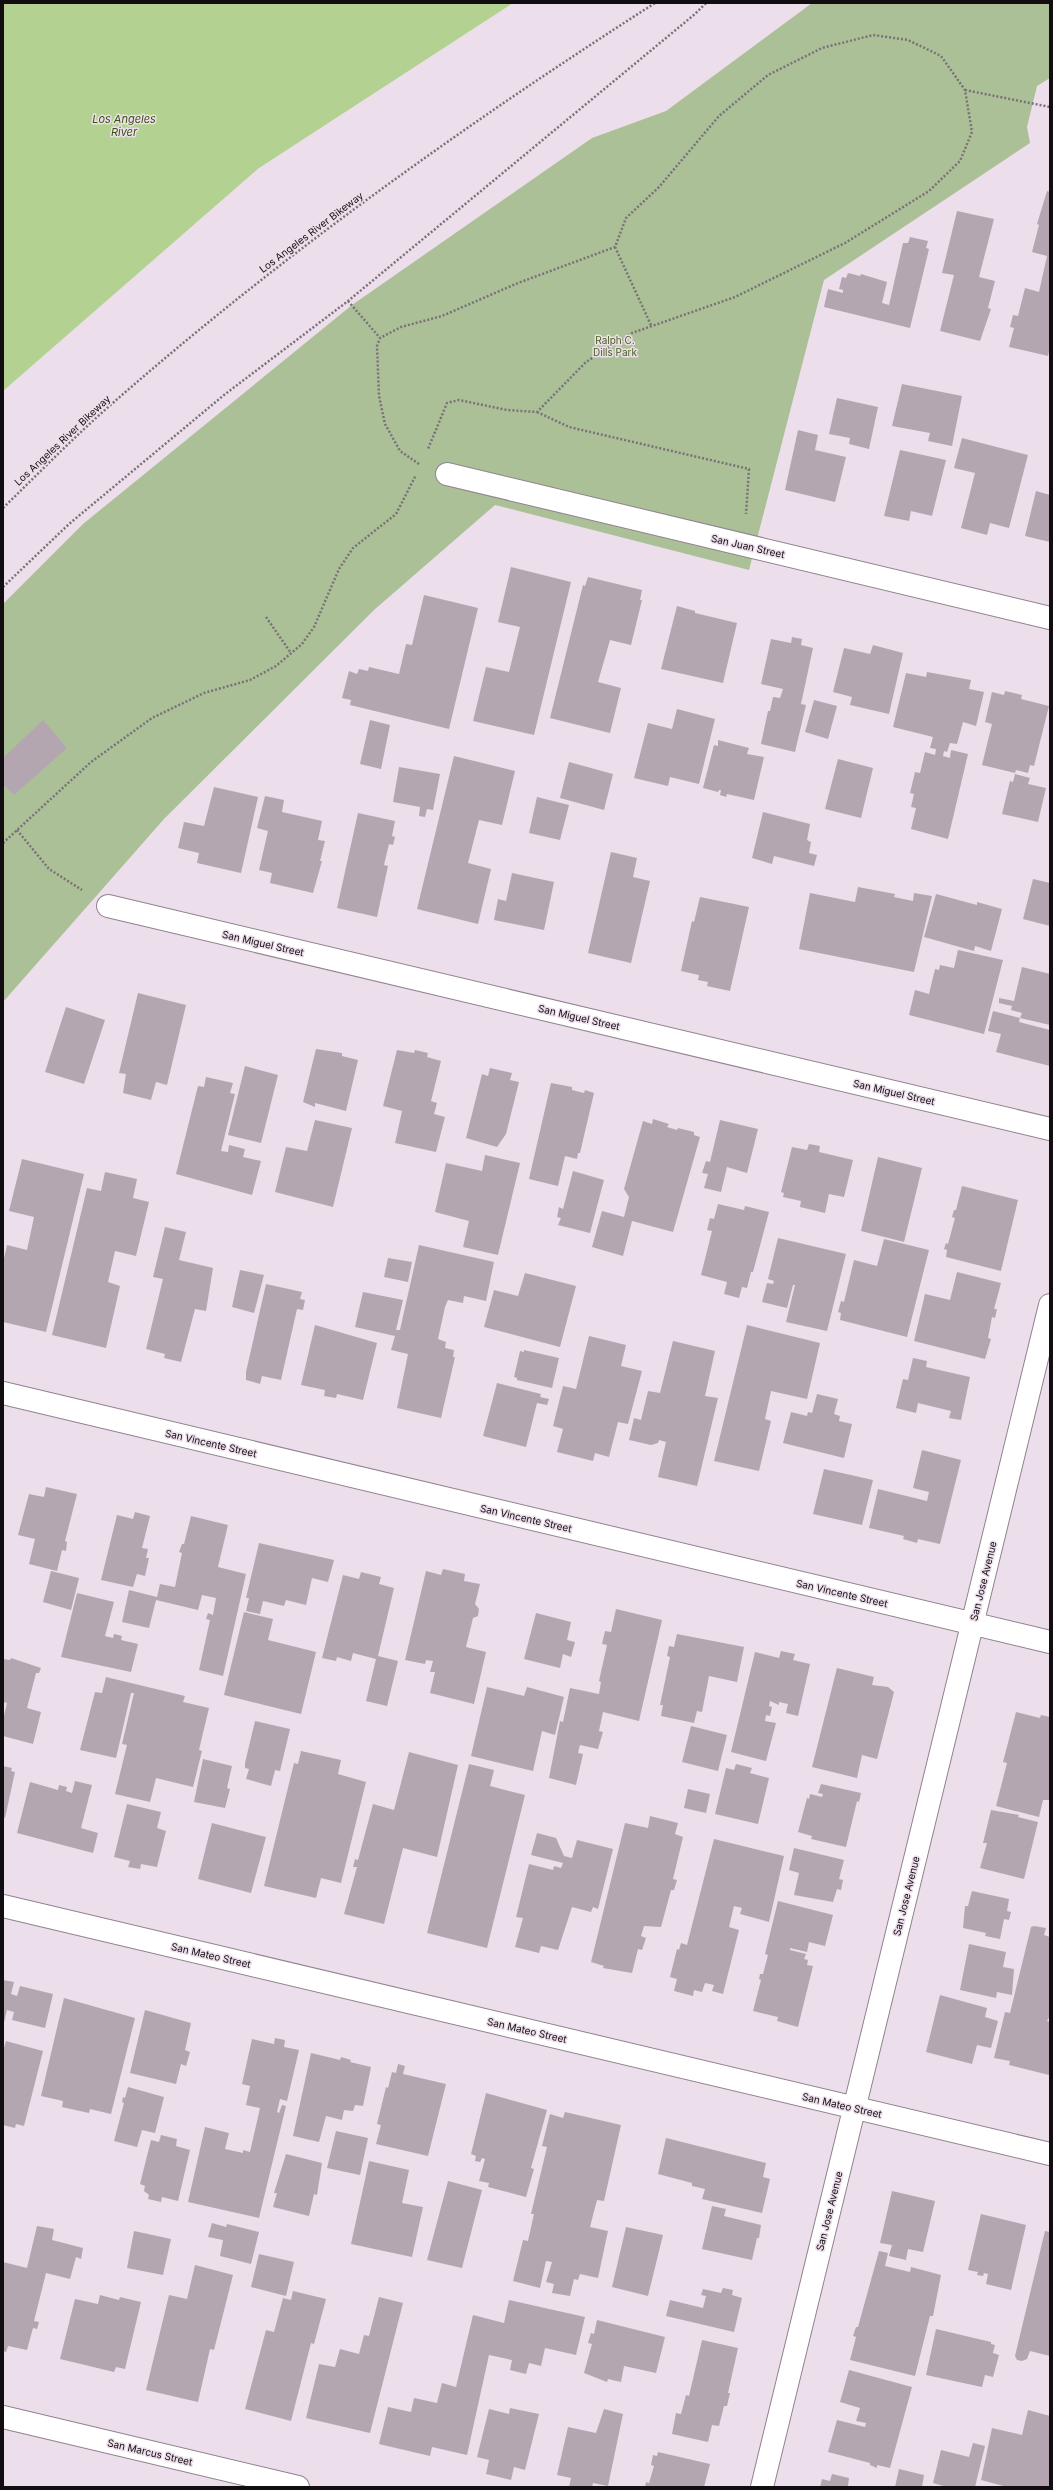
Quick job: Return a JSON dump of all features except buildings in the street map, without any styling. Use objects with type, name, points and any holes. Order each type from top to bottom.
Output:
[{"type":"street","name":"San Juan Street","points":[[446,474],[1050,618]]},
{"type":"street","name":"San Miguel Street","points":[[108,906],[1050,1129]]},
{"type":"street","name":"San Jose Avenue","points":[[762,2487],[1050,1305]]},
{"type":"street","name":"San Vincente Street","points":[[3,1393],[1050,1642]]},
{"type":"street","name":"San Mateo Street","points":[[3,1906],[1050,2154]]},
{"type":"street","name":"San Marcus Street","points":[[3,2417],[298,2487]]},
{"type":"path","name":"Los Angeles River Bikeway","points":[[3,508],[113,403],[222,311],[322,233],[465,129],[564,61],[655,3]]},
{"type":"path","points":[[3,587],[69,524],[218,400],[348,300],[695,14],[706,3]]},
{"type":"path","points":[[537,412],[586,362],[632,333],[651,325],[735,297],[845,243],[929,191],[960,161],[972,132],[965,90],[941,56],[908,40],[873,35],[822,48],[768,75],[719,116],[659,187],[626,218],[615,246],[651,325]]},
{"type":"path","points":[[965,90],[1050,107]]},
{"type":"path","points":[[422,465],[400,451],[386,424],[379,396],[376,346],[380,338],[401,327],[442,316],[615,246]]},
{"type":"path","points":[[348,300],[380,338]]},
{"type":"path","points":[[427,451],[447,403],[459,400],[507,410],[537,412],[569,427],[749,469],[746,514]]},
{"type":"path","points":[[3,843],[91,762],[152,718],[204,693],[250,680],[276,666],[302,644],[314,627],[339,569],[353,548],[396,514],[422,465],[424,458]]},
{"type":"path","points":[[266,617],[291,653]]},
{"type":"path","points":[[18,830],[49,869],[108,906]]},
{"type":"green space","name":"Ralph C. Dills Park","points":[[812,3],[1050,3],[1050,78],[1037,86],[1027,127],[1030,143],[824,280],[749,570],[495,505],[374,610],[164,819],[3,1002],[3,604],[83,524],[352,305],[592,138],[666,111]]},
{"type":"water","name":"Los Angeles River","points":[[3,3],[513,3],[259,168],[3,391]]}]
